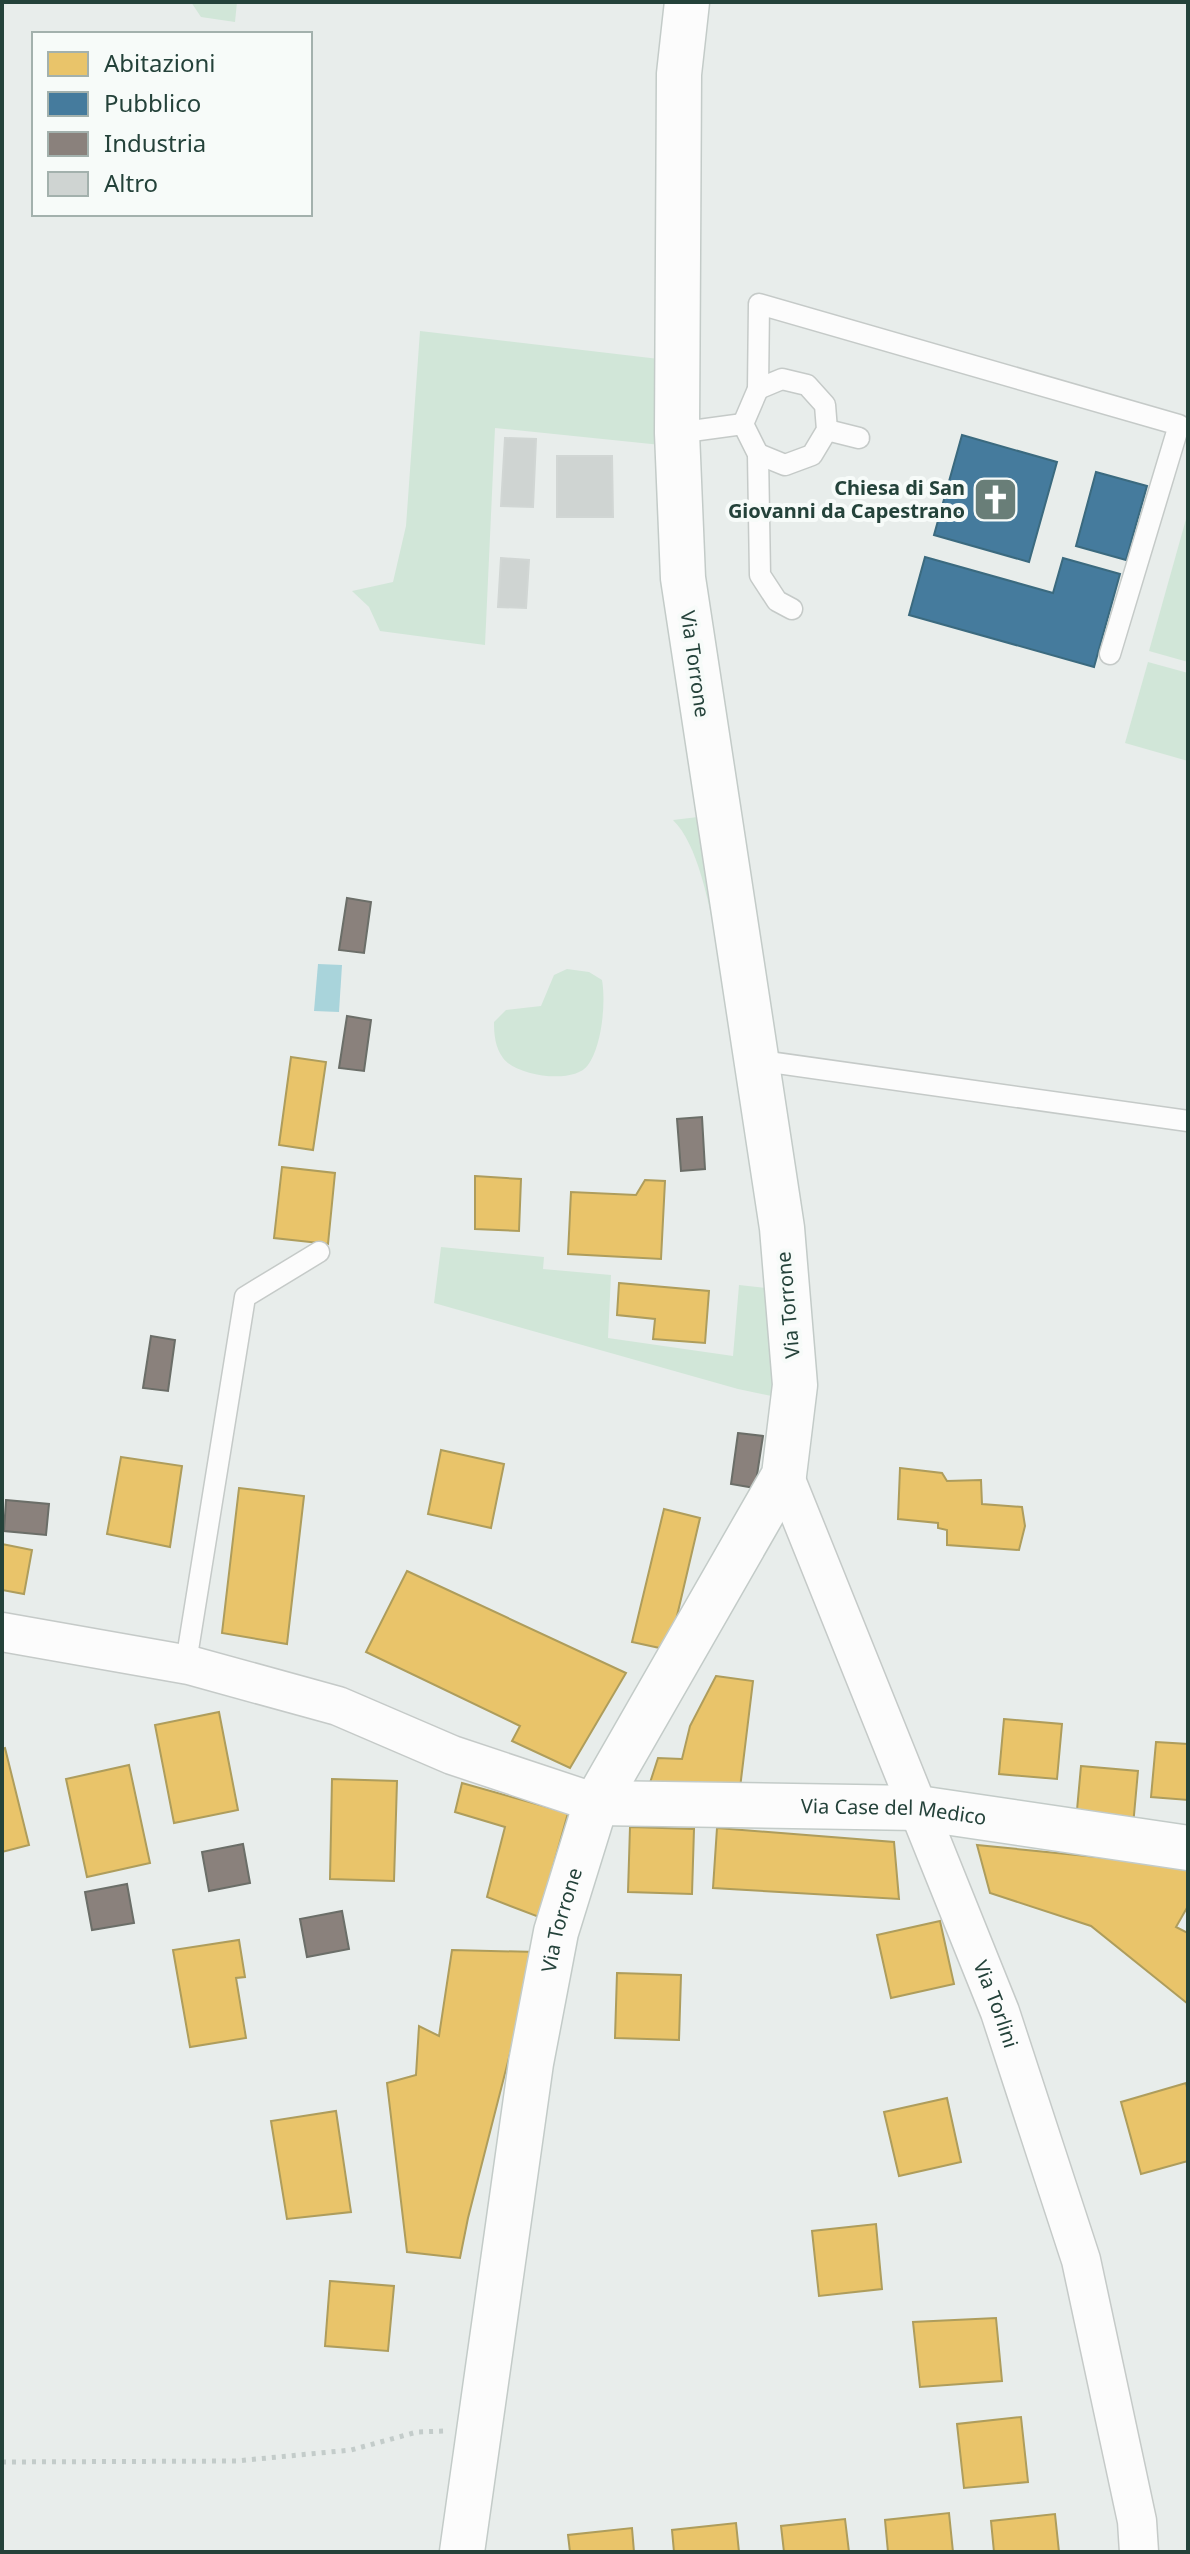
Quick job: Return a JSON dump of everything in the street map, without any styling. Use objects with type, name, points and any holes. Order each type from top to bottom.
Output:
[{"type":"main road","name":"Via Torrone","points":[[462,2552],[531,2063],[556,1932],[596,1803],[784,1475],[795,1385],[782,1228],[683,578],[677,433],[679,74],[687,2]]},
{"type":"main road","name":"Via Case del Medico","points":[[596,1803],[918,1808],[1188,1848]]},
{"type":"street","name":"Via Torlini","points":[[784,1475],[1000,2012],[1081,2260],[1137,2521],[1139,2552]]},
{"type":"street","points":[[2,1632],[189,1665],[338,1706],[452,1755],[596,1803]]},
{"type":"lane","points":[[792,609],[777,601],[760,575],[758,454],[743,424],[758,389],[759,304],[1179,425],[1110,654]]},
{"type":"lane","points":[[758,389],[782,379],[807,385],[825,405],[827,430],[812,455],[785,465],[758,454]]},
{"type":"lane","points":[[677,433],[743,424]]},
{"type":"lane","points":[[827,430],[859,438]]},
{"type":"lane","points":[[755,1060],[1188,1121]]},
{"type":"lane","points":[[189,1665],[188,1650],[245,1297],[319,1252]]},
{"type":"path","points":[[2,2462],[236,2461],[351,2450],[417,2432],[481,2429]]},
{"type":"green space","points":[[191,2],[237,2],[235,22],[201,17]]},
{"type":"green space","points":[[420,331],[659,359],[661,445],[495,428],[485,645],[380,631],[369,607],[352,591],[393,582],[406,526]]},
{"type":"green space","points":[[1188,512],[1188,662],[1149,651]]},
{"type":"green space","points":[[1148,662],[1188,673],[1188,761],[1125,743]]},
{"type":"green space","points":[[698,817],[716,938],[696,859],[673,820]]},
{"type":"green space","points":[[567,969],[589,972],[602,980],[602,1024],[593,1057],[581,1071],[571,1075],[545,1076],[520,1070],[503,1058],[498,1049],[494,1022],[506,1010],[541,1006],[554,975]]},
{"type":"green space","points":[[441,1247],[544,1257],[543,1269],[611,1275],[608,1338],[733,1356],[739,1285],[775,1289],[776,1397],[434,1303]]},
{"type":"water","points":[[318,964],[342,965],[339,1012],[314,1011]]},
{"type":"building: Abitazioni","points":[[291,1057],[326,1062],[313,1150],[279,1145]]},
{"type":"building: Abitazioni","points":[[282,1167],[335,1173],[328,1244],[274,1238]]},
{"type":"building: Abitazioni","points":[[475,1176],[521,1179],[519,1231],[475,1229]]},
{"type":"building: Abitazioni","points":[[645,1180],[665,1181],[661,1259],[568,1254],[571,1192],[636,1195]]},
{"type":"building: Abitazioni","points":[[619,1283],[709,1291],[705,1343],[653,1339],[655,1319],[617,1315]]},
{"type":"building: Abitazioni","points":[[441,1450],[504,1464],[491,1528],[428,1514]]},
{"type":"building: Abitazioni","points":[[121,1457],[182,1466],[170,1547],[107,1534]]},
{"type":"building: Abitazioni","points":[[900,1468],[942,1473],[947,1481],[981,1480],[982,1504],[1022,1507],[1025,1526],[1019,1550],[947,1545],[947,1530],[938,1528],[938,1523],[898,1519]]},
{"type":"building: Abitazioni","points":[[239,1488],[304,1496],[287,1644],[222,1633]]},
{"type":"building: Abitazioni","points":[[664,1509],[700,1518],[669,1650],[632,1642]]},
{"type":"building: Abitazioni","points":[[2,1544],[32,1550],[24,1594],[2,1590]]},
{"type":"building: Abitazioni","points":[[407,1571],[626,1673],[570,1768],[512,1741],[520,1726],[366,1652]]},
{"type":"building: Abitazioni","points":[[716,1676],[753,1681],[740,1788],[648,1789],[658,1758],[682,1759],[690,1726]]},
{"type":"building: Abitazioni","points":[[219,1712],[238,1810],[174,1823],[155,1725]]},
{"type":"building: Abitazioni","points":[[1004,1719],[1062,1724],[1057,1779],[999,1774]]},
{"type":"building: Abitazioni","points":[[1156,1742],[1188,1744],[1188,1800],[1151,1797]]},
{"type":"building: Abitazioni","points":[[5,1748],[29,1845],[2,1852],[2,1749]]},
{"type":"building: Abitazioni","points":[[129,1765],[150,1863],[87,1877],[66,1779]]},
{"type":"building: Abitazioni","points":[[1081,1766],[1138,1771],[1133,1826],[1076,1821]]},
{"type":"building: Abitazioni","points":[[332,1779],[397,1781],[394,1881],[330,1879]]},
{"type":"building: Abitazioni","points":[[462,1783],[568,1813],[539,1917],[487,1897],[505,1827],[455,1812]]},
{"type":"building: Abitazioni","points":[[630,1827],[694,1829],[692,1894],[628,1892]]},
{"type":"building: Abitazioni","points":[[717,1828],[894,1842],[899,1899],[713,1888]]},
{"type":"building: Abitazioni","points":[[977,1845],[1188,1866],[1188,1906],[1176,1927],[1188,1933],[1188,2004],[1091,1926],[990,1893]]},
{"type":"building: Abitazioni","points":[[940,1921],[954,1984],[891,1998],[877,1935]]},
{"type":"building: Abitazioni","points":[[239,1940],[245,1977],[236,1978],[246,2038],[190,2047],[173,1950]]},
{"type":"building: Abitazioni","points":[[452,1950],[536,1952],[460,2258],[407,2252],[387,2083],[416,2075],[419,2026],[439,2036]]},
{"type":"building: Abitazioni","points":[[617,1973],[681,1975],[679,2040],[615,2038]]},
{"type":"building: Abitazioni","points":[[1186,2083],[1188,2161],[1141,2174],[1121,2102]]},
{"type":"building: Abitazioni","points":[[947,2098],[961,2162],[899,2176],[884,2112]]},
{"type":"building: Abitazioni","points":[[336,2111],[351,2212],[287,2219],[271,2121]]},
{"type":"building: Abitazioni","points":[[876,2224],[882,2289],[819,2296],[812,2231]]},
{"type":"building: Abitazioni","points":[[330,2281],[394,2286],[388,2351],[325,2346]]},
{"type":"building: Abitazioni","points":[[996,2318],[1002,2381],[920,2387],[913,2322]]},
{"type":"building: Abitazioni","points":[[1021,2417],[1028,2482],[964,2488],[957,2424]]},
{"type":"building: Abitazioni","points":[[949,2513],[953,2552],[888,2552],[885,2520]]},
{"type":"building: Abitazioni","points":[[1055,2514],[1059,2552],[994,2552],[991,2521]]},
{"type":"building: Abitazioni","points":[[845,2519],[849,2552],[784,2552],[781,2526]]},
{"type":"building: Abitazioni","points":[[736,2523],[739,2552],[674,2552],[672,2530]]},
{"type":"building: Abitazioni","points":[[632,2528],[634,2552],[570,2552],[568,2535]]},
{"type":"building: Pubblico","name":"Chiesa di San Giovanni da Capestrano","points":[[962,435],[1057,462],[1029,562],[934,535]]},
{"type":"building: Pubblico","points":[[1096,472],[1147,486],[1126,560],[1076,546]]},
{"type":"building: Pubblico","points":[[925,557],[1053,593],[1063,558],[1120,574],[1094,667],[909,615]]},
{"type":"building: Industria","points":[[347,898],[371,902],[364,953],[339,950]]},
{"type":"building: Industria","points":[[347,1016],[371,1020],[364,1071],[339,1068]]},
{"type":"building: Industria","points":[[702,1117],[705,1169],[681,1171],[677,1119]]},
{"type":"building: Industria","points":[[151,1336],[175,1340],[168,1391],[143,1388]]},
{"type":"building: Industria","points":[[738,1433],[763,1436],[755,1488],[731,1484]]},
{"type":"building: Industria","points":[[6,1500],[49,1504],[46,1535],[4,1531]]},
{"type":"building: Industria","points":[[243,1844],[250,1883],[209,1891],[202,1852]]},
{"type":"building: Industria","points":[[127,1884],[134,1923],[92,1930],[85,1892]]},
{"type":"building: Industria","points":[[342,1911],[349,1949],[307,1957],[300,1919]]},
{"type":"building: Altro","points":[[505,438],[536,439],[533,507],[501,506]]},
{"type":"building: Altro","points":[[557,456],[612,456],[613,517],[557,517]]},
{"type":"building: Altro","points":[[501,558],[529,560],[526,608],[498,607]]},
{"type":"place","name":"Chiesa di San Giovanni da Capestrano","points":[[996,499]]}]
